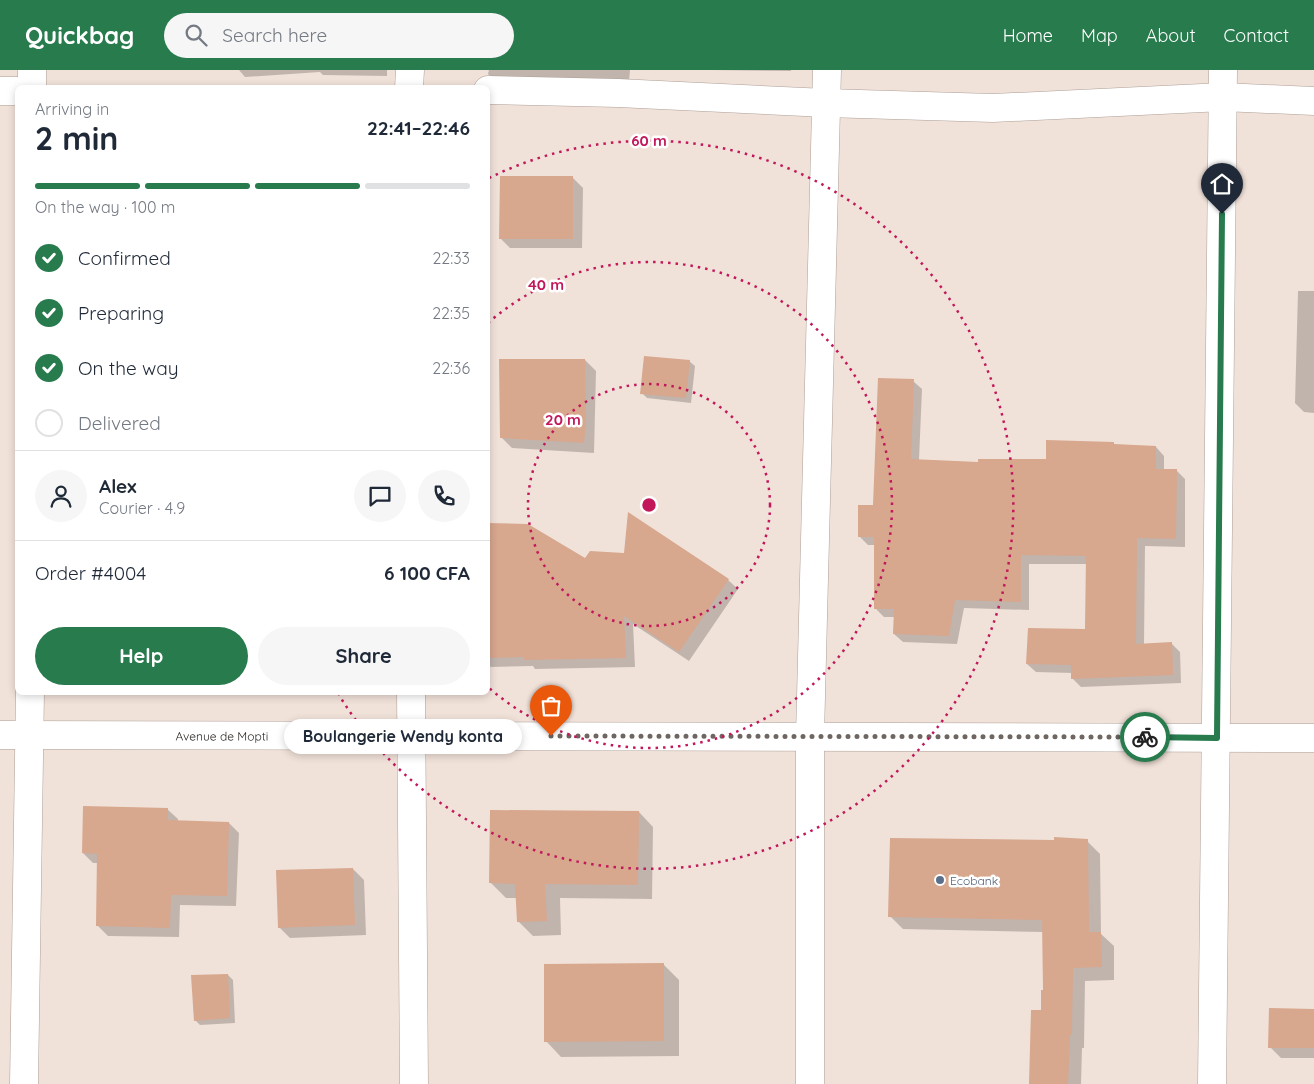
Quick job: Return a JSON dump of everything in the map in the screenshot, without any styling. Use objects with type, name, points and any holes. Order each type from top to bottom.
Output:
[{"type":"street","points":[[32,70],[32,85]]},
{"type":"street","points":[[409,85],[410,70]]},
{"type":"street","points":[[810,1084],[810,736],[826,70]]},
{"type":"street","points":[[1212,1084],[1223,70]]},
{"type":"street","points":[[490,90],[618,93],[826,103],[993,108],[1223,97],[1314,101]]},
{"type":"street","points":[[0,91],[15,91]]},
{"type":"street","points":[[24,1084],[30,695]]},
{"type":"street","points":[[411,695],[414,1084]]},
{"type":"street","name":"Avenue de Mopti","points":[[0,735],[1314,738]]},
{"type":"building","points":[[500,176],[573,176],[573,239],[499,239]]},
{"type":"building","points":[[644,356],[690,360],[686,398],[640,394]]},
{"type":"building","points":[[499,359],[585,359],[586,423],[584,443],[500,438]]},
{"type":"building","points":[[878,378],[914,379],[911,459],[978,462],[978,459],[1046,459],[1046,440],[1114,442],[1114,444],[1156,446],[1156,469],[1177,469],[1176,539],[1137,538],[1136,644],[1172,642],[1173,675],[1071,679],[1071,665],[1026,664],[1028,628],[1085,629],[1086,556],[1021,555],[1021,602],[955,600],[949,636],[893,634],[894,609],[874,609],[874,537],[858,537],[858,505],[873,505]]},
{"type":"building","points":[[628,512],[729,579],[679,652],[624,616],[626,658],[524,660],[524,657],[490,658],[490,523],[528,524],[585,558],[590,551],[624,553]]},
{"type":"building","points":[[83,806],[168,808],[168,820],[229,822],[227,896],[171,895],[170,928],[96,926],[97,854],[82,853]]},
{"type":"building","points":[[490,810],[639,811],[638,885],[545,884],[547,921],[517,922],[515,884],[489,883]]},
{"type":"building","points":[[1054,837],[1088,839],[1089,932],[1101,932],[1102,967],[1073,968],[1072,1035],[1070,1035],[1068,1084],[1029,1084],[1031,1010],[1041,1010],[1041,990],[1043,990],[1042,920],[888,917],[890,838],[1054,840]]},
{"type":"building","points":[[353,868],[355,925],[278,928],[276,870]]},
{"type":"building","points":[[664,963],[664,1041],[544,1042],[544,964]]},
{"type":"building","points":[[228,974],[230,1018],[194,1021],[191,975]]},
{"type":"building","points":[[1269,1008],[1314,1009],[1314,1048],[1268,1048]]},
{"type":"way so far","points":[[551,736],[1145,737]]},
{"type":"place","name":"Boulangerie Wendy konta","points":[[551,736]]},
{"type":"place","name":"Ecobank","points":[[940,880]]},
{"type":"route","points":[[1145,737],[1217,738],[1222,214]]}]
